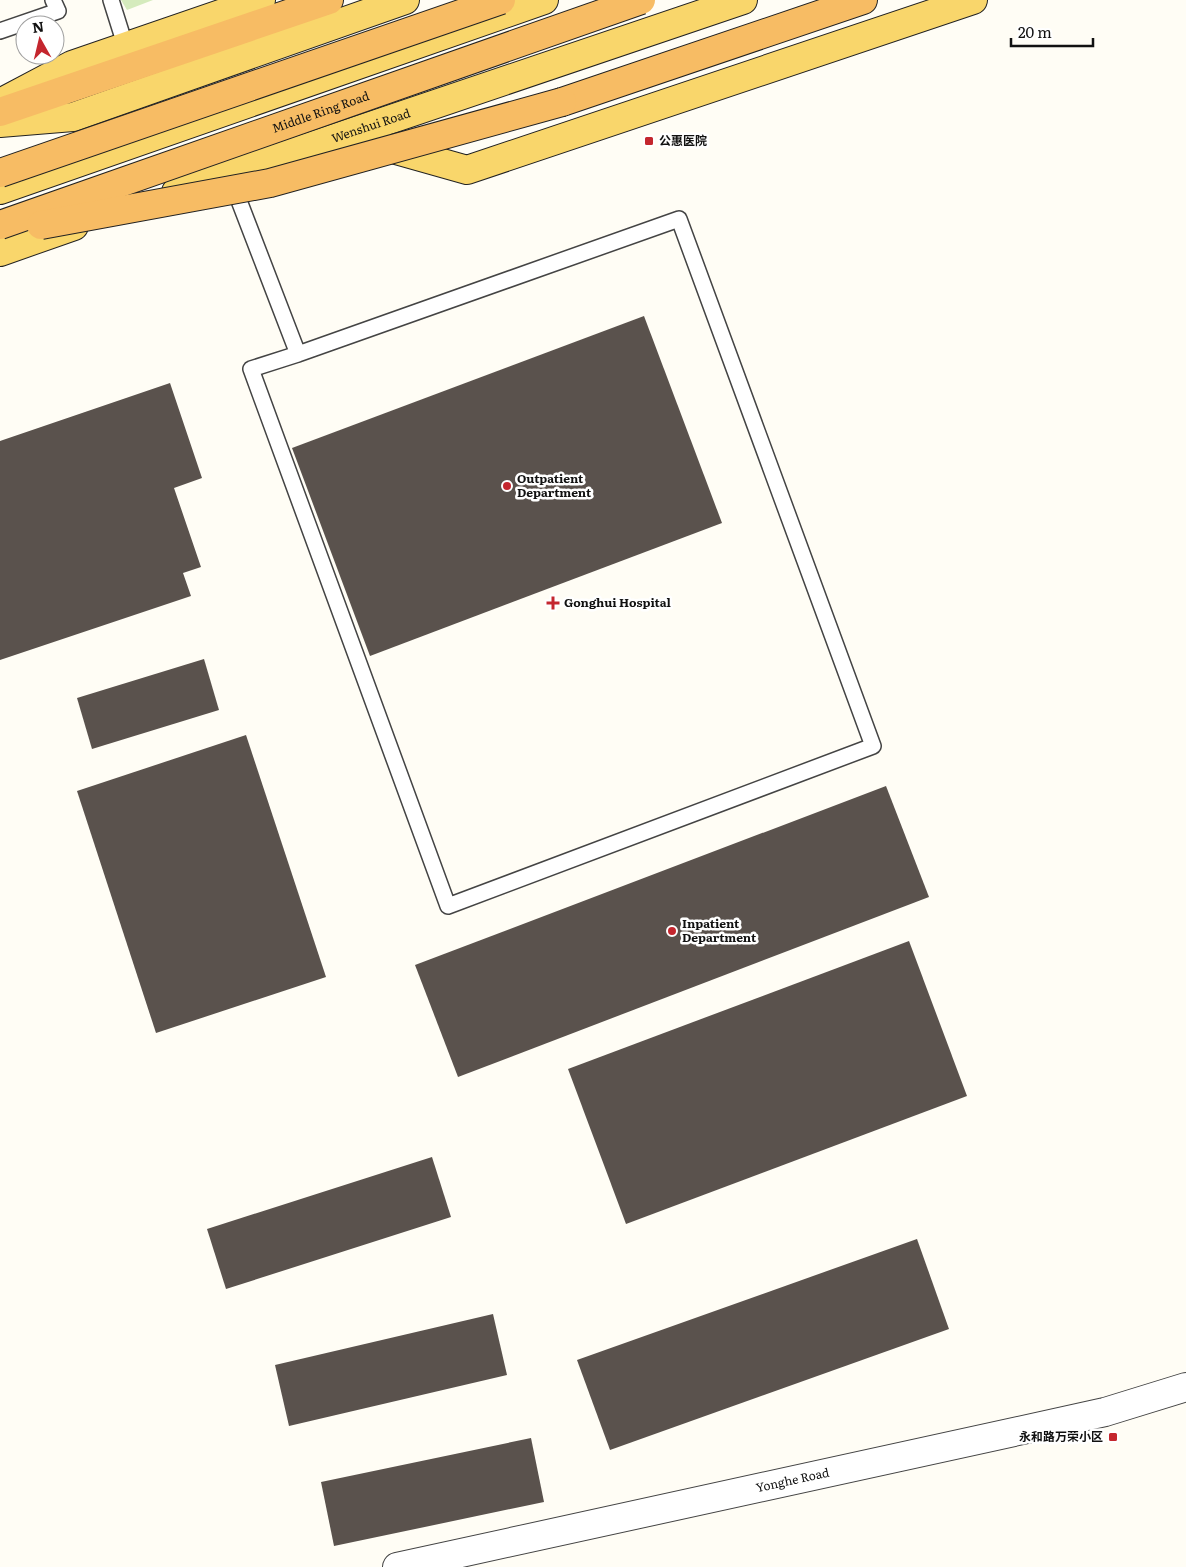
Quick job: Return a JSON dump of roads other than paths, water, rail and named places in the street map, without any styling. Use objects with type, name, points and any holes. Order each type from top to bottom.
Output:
[{"type":"highway","points":[[0,112],[329,0]]},
{"type":"highway","points":[[0,173],[501,0]]},
{"type":"highway","name":"Middle Ring Road","points":[[1,240],[640,0]]},
{"type":"highway","points":[[1,240],[270,183],[562,102],[863,0]]},
{"type":"main road","points":[[0,103],[72,65],[261,0]]},
{"type":"main road","points":[[0,123],[73,117],[405,0]]},
{"type":"main road","points":[[0,190],[544,0]]},
{"type":"main road","points":[[0,212],[607,0]]},
{"type":"main road","name":"Wenshui Road","points":[[1,240],[229,174],[743,0]]},
{"type":"main road","points":[[344,135],[467,170],[973,0]]},
{"type":"main road","points":[[288,89],[366,14]]},
{"type":"main road","points":[[1,240],[59,191]]},
{"type":"street","name":"Yonghe Road","points":[[397,1567],[1105,1412],[1186,1387]]},
{"type":"lane","points":[[0,31],[58,12],[53,0]]},
{"type":"lane","points":[[111,0],[122,35]]},
{"type":"lane","points":[[229,174],[298,354]]},
{"type":"lane","points":[[679,220],[873,746],[448,906],[251,369],[298,354],[679,220]]},
{"type":"place","name":"公惠医院","points":[[649,141]]},
{"type":"place","name":"Outpatient Department","points":[[507,486]]},
{"type":"place","name":"Gonghui Hospital","points":[[553,603]]},
{"type":"place","name":"Inpatient Department","points":[[672,931]]},
{"type":"place","name":"永和路万荣小区","points":[[1113,1437]]}]
